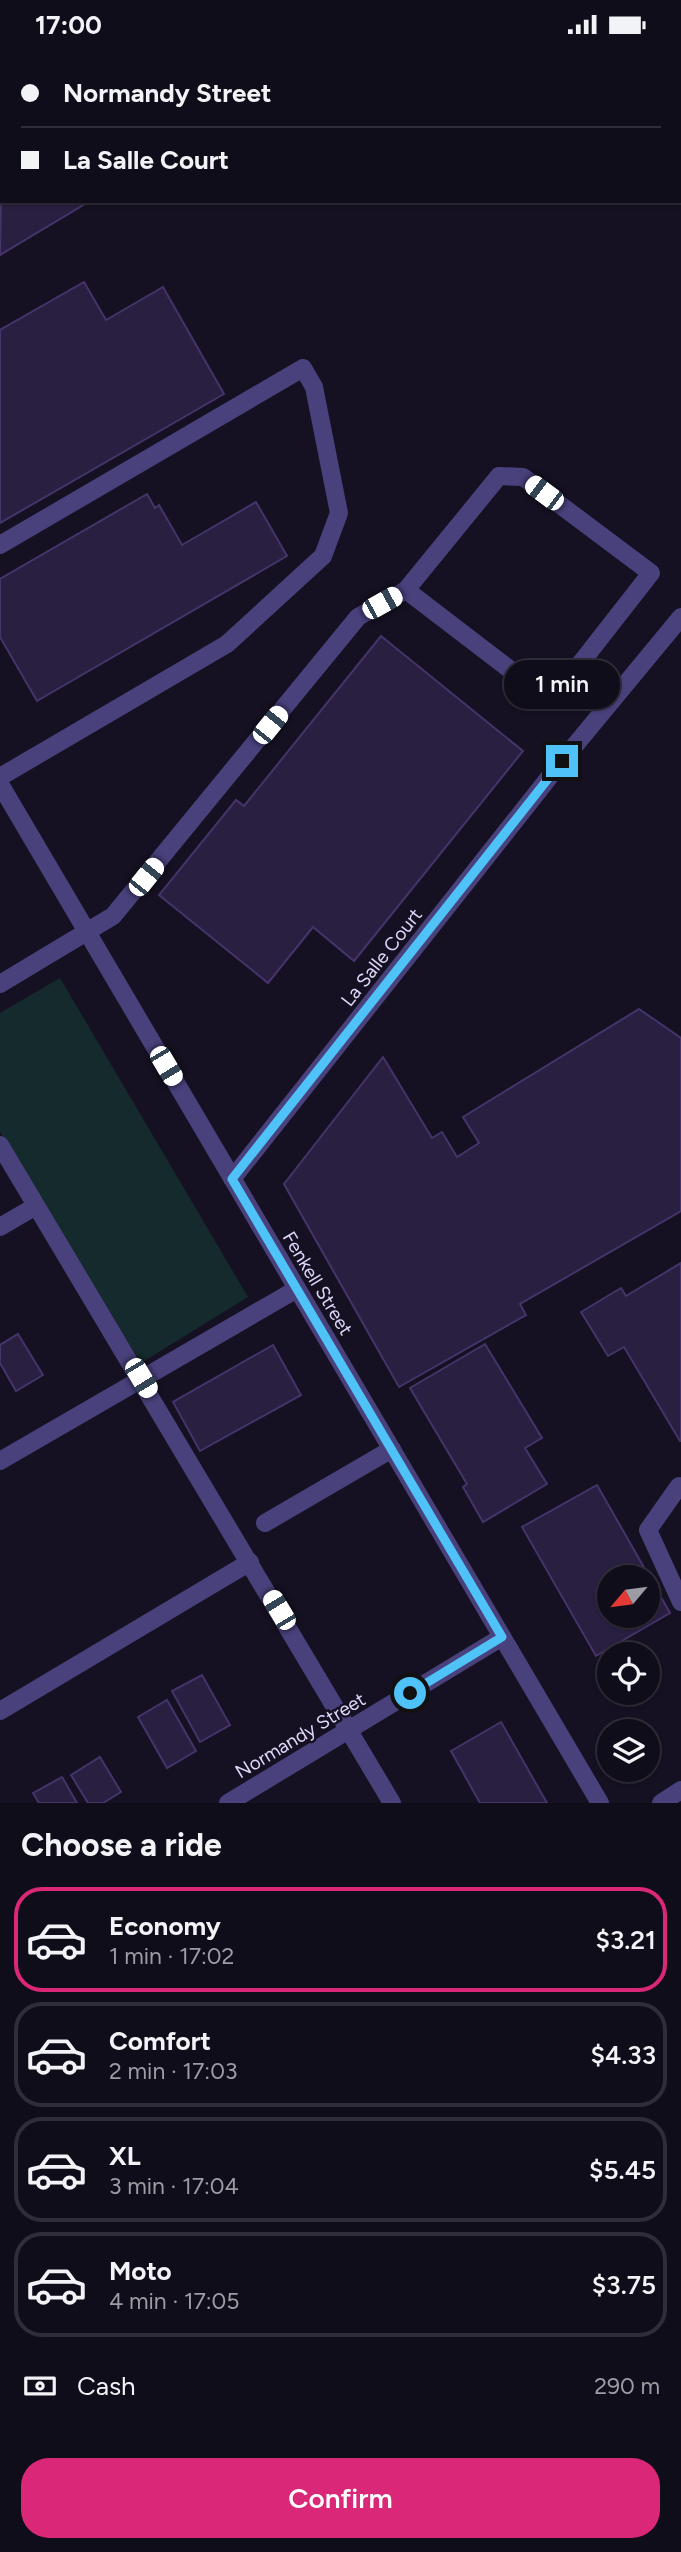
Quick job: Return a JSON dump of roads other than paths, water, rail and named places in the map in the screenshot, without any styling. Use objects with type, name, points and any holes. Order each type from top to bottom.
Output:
[{"type":"street","points":[[0,545],[303,368],[314,387],[339,513],[323,556],[227,644],[0,777]]},
{"type":"street","points":[[0,984],[113,916],[358,617],[406,590],[499,476],[523,477],[651,573],[551,701],[406,590]]},
{"type":"street","name":"La Salle Court","points":[[232,1179],[562,761],[681,617]]},
{"type":"street","name":"Fenkell Street","points":[[0,784],[600,1803]]},
{"type":"street","points":[[0,1145],[392,1803]]},
{"type":"street","points":[[0,1227],[36,1206]]},
{"type":"street","points":[[0,1461],[297,1289]]},
{"type":"street","points":[[265,1523],[392,1449]]},
{"type":"street","points":[[679,1486],[648,1530],[681,1602]]},
{"type":"street","points":[[0,1711],[250,1562]]},
{"type":"street","name":"Normandy Street","points":[[228,1803],[502,1637]]},
{"type":"street","points":[[661,1803],[681,1790]]}]
